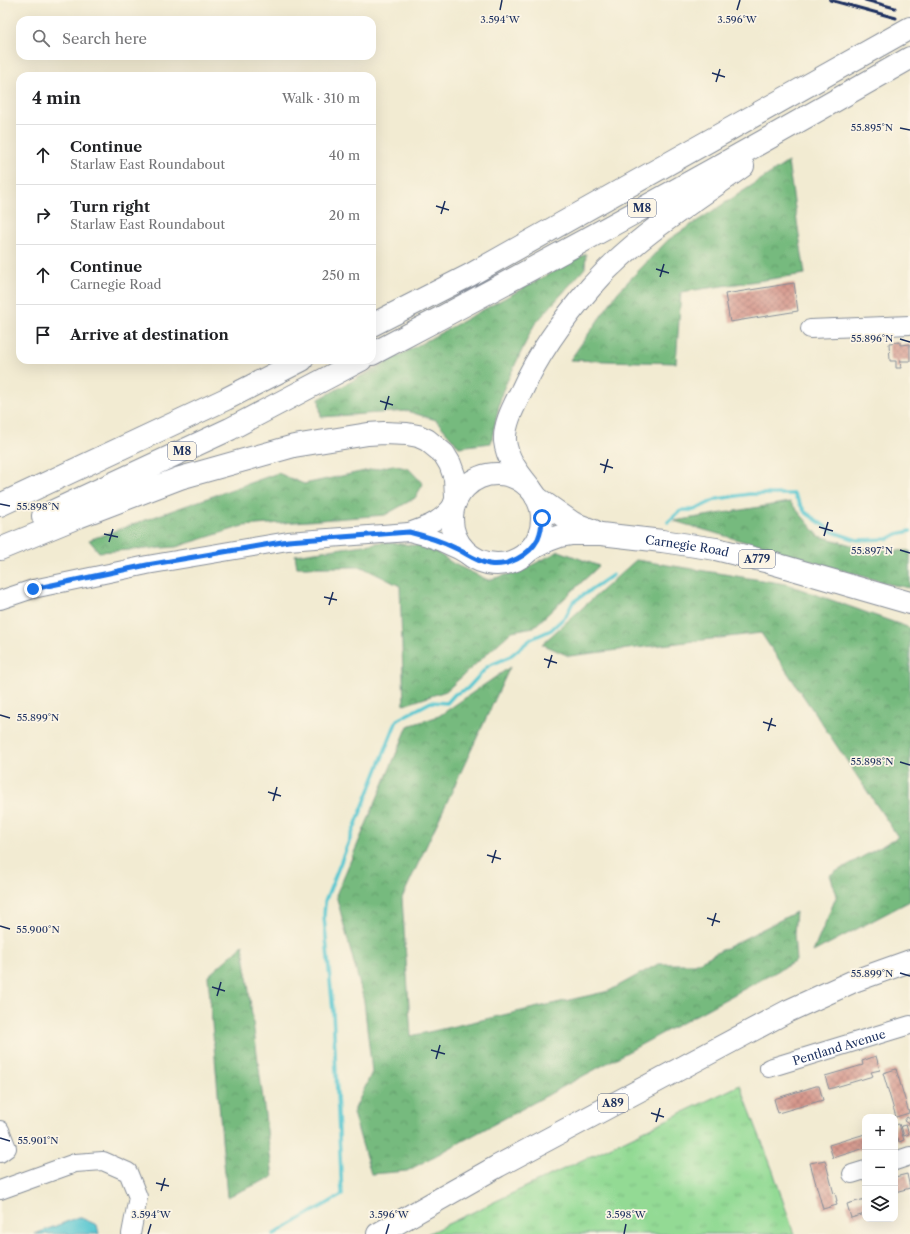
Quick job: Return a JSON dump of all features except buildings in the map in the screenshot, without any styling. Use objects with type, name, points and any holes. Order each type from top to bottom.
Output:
[{"type":"main road","name":"M8","points":[[376,323],[470,275],[903,32]]},
{"type":"main road","name":"M8","points":[[376,352],[469,303],[820,110],[910,58]]},
{"type":"main road","name":"M8","points":[[534,493],[515,469],[508,456],[505,442],[506,430],[509,417],[528,377],[562,322],[612,265],[648,234],[820,110]]},
{"type":"main road","name":"M8","points":[[0,505],[226,399],[294,364]]},
{"type":"main road","name":"M8","points":[[0,536],[230,429],[353,364]]},
{"type":"main road","name":"M8","points":[[0,549],[180,478],[294,446],[368,434],[402,433],[418,436],[427,440],[444,454],[450,464],[455,478],[455,500]]},
{"type":"main road","name":"A779","points":[[491,474],[506,474],[520,480],[534,493],[541,512],[541,529],[538,539],[531,549],[519,558],[505,564],[489,564],[474,559],[464,551],[456,540],[452,528],[451,515],[455,500],[465,486],[477,478],[491,474]]},
{"type":"main road","name":"Carnegie Road","points":[[534,493],[573,523],[601,534]]},
{"type":"main road","name":"Carnegie Road","points":[[531,549],[560,536],[601,534],[662,541],[716,550],[765,561],[910,603]]},
{"type":"main road","name":"A89","points":[[854,981],[910,945]]},
{"type":"main road","name":"A89","points":[[378,1234],[498,1166],[647,1085],[788,1011],[854,981],[910,961]]},
{"type":"street","points":[[810,329],[910,325]]},
{"type":"street","points":[[409,532],[439,520],[449,510],[455,500]]},
{"type":"street","points":[[0,600],[33,589],[147,565],[288,541],[409,532],[442,541],[474,559]]},
{"type":"street","name":"Pentland Avenue","points":[[769,1068],[910,1026]]},
{"type":"street","points":[[0,1130],[7,1148],[0,1152]]},
{"type":"street","points":[[898,1159],[910,1156]]},
{"type":"street","points":[[0,1190],[75,1163],[103,1160],[128,1172],[138,1197],[131,1234]]},
{"type":"green space","points":[[788,162],[805,274],[681,292],[676,363],[570,360],[618,292],[668,240]]},
{"type":"green space","points":[[586,254],[585,268],[534,325],[502,392],[491,443],[459,447],[436,420],[407,411],[321,417],[319,399]]},
{"type":"green space","points":[[393,465],[409,469],[423,484],[415,498],[385,515],[243,526],[176,547],[99,552],[89,540],[278,473],[304,484]]},
{"type":"green space","points":[[790,502],[819,536],[866,549],[910,551],[910,588],[889,584],[674,521]]},
{"type":"green space","points":[[384,542],[429,547],[454,564],[488,580],[521,571],[559,551],[599,566],[534,627],[512,631],[446,691],[404,705],[400,586],[362,567],[297,567],[295,555]]},
{"type":"green space","points":[[636,560],[786,584],[910,628],[910,901],[813,952],[837,895],[830,875],[898,837],[761,633],[569,656],[542,644]]},
{"type":"green space","points":[[510,667],[402,898],[411,1036],[609,991],[658,964],[695,964],[796,912],[794,933],[796,961],[407,1171],[371,1174],[353,1113],[372,1072],[364,1001],[336,895],[408,726],[439,716]]},
{"type":"green space","points":[[243,945],[273,1177],[227,1197],[208,976]]},
{"type":"green space","points":[[740,1085],[773,1171],[794,1234],[427,1234]]},
{"type":"water","points":[[79,1217],[97,1225],[99,1234],[35,1234]]},
{"type":"waterway","points":[[668,522],[683,510],[694,510],[717,499],[749,494],[794,494],[805,512],[833,532],[857,540],[888,539],[897,534],[910,531]]},
{"type":"waterway","points":[[274,1234],[342,1195],[333,1011],[324,917],[325,902],[397,720],[431,702],[447,703],[455,694],[467,689],[488,666],[509,657],[531,639],[551,630],[566,616],[573,602],[613,575]]},
{"type":"railway","points":[[830,0],[896,18]]},
{"type":"railway","points":[[865,0],[895,8]]},
{"type":"route","points":[[33,589],[147,565],[288,541],[409,532],[442,541],[457,548],[474,559],[489,564],[505,564],[519,558],[531,549],[538,539],[542,518]]}]
